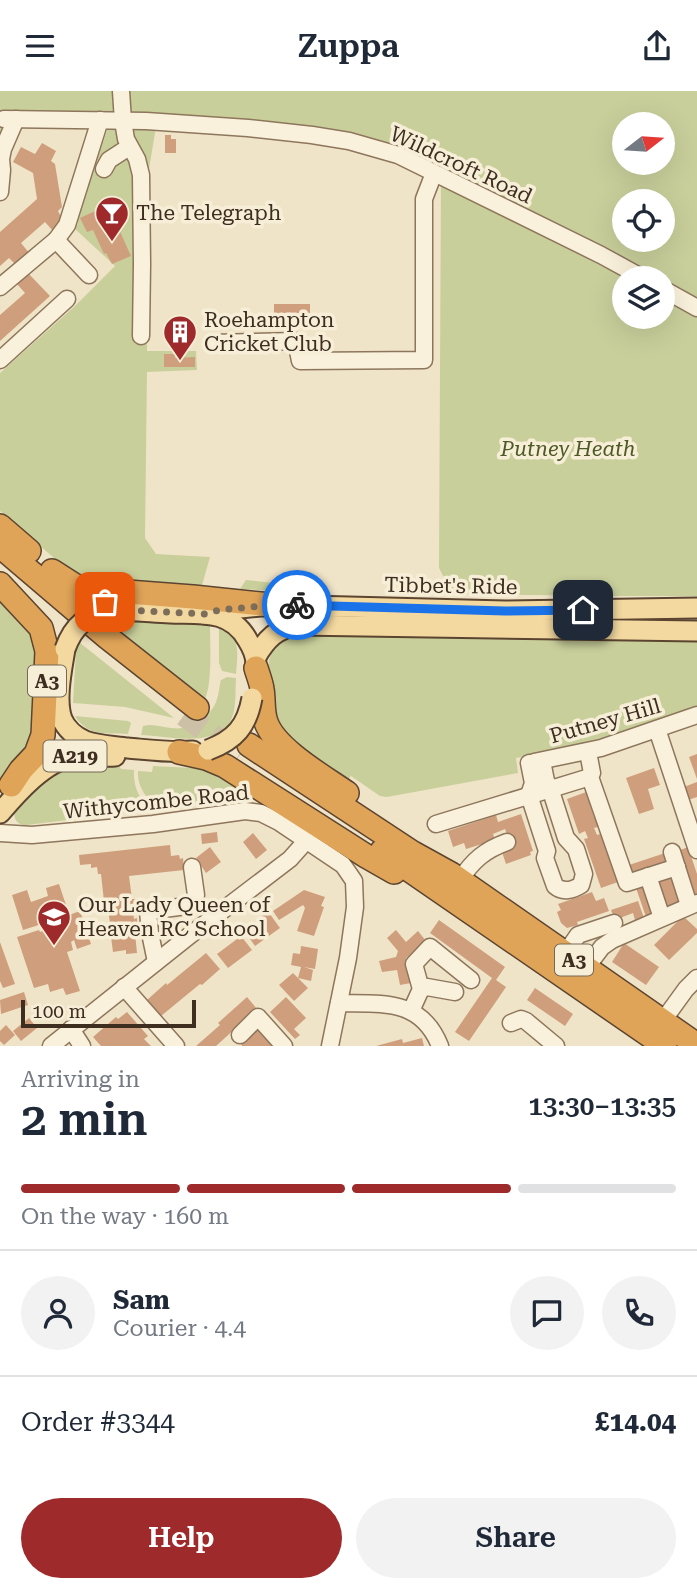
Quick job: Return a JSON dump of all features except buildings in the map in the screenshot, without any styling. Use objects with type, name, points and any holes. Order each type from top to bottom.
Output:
[{"type":"highway","points":[[0,526],[85,638],[191,711]]},
{"type":"highway","points":[[0,545],[42,581],[88,589],[271,605]]},
{"type":"highway","points":[[0,563],[42,581],[67,588],[76,595],[105,602],[119,610]]},
{"type":"highway","name":"A3","points":[[0,584],[24,600],[46,625],[64,658]]},
{"type":"highway","name":"A3","points":[[0,584],[41,628],[47,651],[43,735],[36,754],[21,770],[5,799]]},
{"type":"highway","name":"A3","points":[[256,662],[262,688],[263,712],[275,739],[433,854],[456,877]]},
{"type":"highway","name":"A3","points":[[245,750],[424,881],[453,898],[665,1046]]},
{"type":"highway","name":"A3","points":[[169,752],[206,758],[225,766],[391,871],[424,881]]},
{"type":"highway","name":"A3","points":[[282,776],[456,877],[697,1045]]},
{"type":"main road","name":"Tibbet's Ride","points":[[204,614],[271,605],[505,611],[697,608]]},
{"type":"main road","points":[[64,658],[76,627],[93,615],[119,610],[221,617],[236,624],[244,634],[256,662]]},
{"type":"main road","name":"Tibbet's Ride","points":[[256,662],[262,646],[278,631],[298,625],[697,631]]},
{"type":"main road","name":"A219","points":[[5,799],[44,752],[60,710],[64,658]]},
{"type":"main road","name":"A219","points":[[5,799],[45,769],[65,758],[208,750],[225,743],[239,731],[248,715],[256,662]]},
{"type":"main road","name":"A219","points":[[60,710],[66,725],[75,735],[87,741],[169,752]]},
{"type":"street","points":[[121,91],[126,139],[137,159],[141,175],[141,336]]},
{"type":"street","name":"Wildcroft Road","points":[[0,193],[1,159],[10,119],[123,121],[248,128],[312,135],[349,141],[398,155],[621,266]]},
{"type":"street","points":[[0,286],[56,240],[67,225],[100,120]]},
{"type":"street","points":[[104,169],[109,160],[130,147]]},
{"type":"street","points":[[212,343],[296,341],[300,361],[424,360],[424,199],[434,173]]},
{"type":"street","points":[[56,240],[89,275]]},
{"type":"street","points":[[675,296],[697,308]]},
{"type":"street","points":[[0,360],[67,299]]},
{"type":"street","name":"Putney Hill","points":[[532,763],[588,752],[697,715]]},
{"type":"street","points":[[657,729],[690,804],[697,850]]},
{"type":"street","points":[[588,752],[592,773],[590,777],[627,883]]},
{"type":"street","points":[[532,763],[551,788],[566,838],[576,849],[584,874],[582,885],[569,890],[559,890],[555,886],[545,858],[547,851],[529,795],[533,783],[532,763]]},
{"type":"street","points":[[436,824],[590,777]]},
{"type":"street","name":"Withycombe Road","points":[[5,799],[8,821],[6,833],[24,836],[153,824],[246,811],[261,813],[279,823],[342,865],[354,881],[355,907],[339,1003]]},
{"type":"street","points":[[545,844],[551,846],[565,841],[566,838]]},
{"type":"street","points":[[51,1046],[290,859],[307,841]]},
{"type":"street","points":[[456,877],[489,849],[507,842]]},
{"type":"street","points":[[586,968],[612,940],[692,901],[675,859],[648,876],[627,883],[614,894]]},
{"type":"street","points":[[156,962],[149,911],[194,905],[196,895],[192,867]]},
{"type":"street","points":[[648,876],[660,912]]},
{"type":"street","points":[[565,954],[578,935],[614,923]]},
{"type":"street","points":[[411,1011],[421,989],[414,964],[430,947],[471,980]]},
{"type":"street","points":[[662,1022],[697,978]]},
{"type":"street","points":[[124,987],[176,1046]]},
{"type":"street","points":[[421,989],[427,987],[455,992]]},
{"type":"street","points":[[330,1046],[339,1003],[386,1004],[411,1011],[425,1021],[440,1046]]},
{"type":"street","points":[[240,1035],[258,1017],[284,1046]]},
{"type":"street","points":[[511,1023],[521,1019],[526,1021],[555,1046]]},
{"type":"street","points":[[71,1029],[82,1046]]},
{"type":"green space","name":"Putney Heath","points":[[0,91],[697,91],[697,596],[452,594],[439,568],[441,169],[370,138],[335,130],[158,115],[148,175],[147,351],[196,351],[197,370],[147,372],[145,538],[156,554],[210,557],[201,589],[77,578],[0,511],[0,373],[115,266],[74,228],[78,224],[77,217],[108,128],[7,126],[7,133],[0,133]]},
{"type":"green space","points":[[246,580],[292,585],[295,592],[240,589]]},
{"type":"green space","points":[[0,591],[37,629],[41,728],[0,783]]},
{"type":"green space","points":[[108,619],[210,625],[210,677],[203,703],[101,622]]},
{"type":"green space","points":[[219,626],[235,640],[236,674],[222,671],[219,663]]},
{"type":"green space","points":[[293,634],[697,640],[697,707],[560,751],[516,758],[518,773],[387,797],[380,796],[351,776],[345,783],[285,742],[267,700],[269,660],[281,639]]},
{"type":"green space","points":[[79,642],[174,718],[125,707],[73,703],[76,650]]},
{"type":"green space","points":[[227,677],[236,678],[235,701],[230,722],[223,730],[202,738],[189,739],[141,735],[143,726],[147,725],[185,728],[198,723],[213,708],[221,680]]},
{"type":"green space","points":[[75,716],[131,723],[128,734],[105,733],[86,728]]},
{"type":"green space","points":[[68,760],[118,764],[121,769],[134,770],[137,791],[149,810],[27,825],[18,822],[14,808]]},
{"type":"green space","points":[[153,766],[212,769],[263,796],[157,808],[143,791],[138,777],[138,771],[152,772]]},
{"type":"tunnel","points":[[184,715],[240,755]]},
{"type":"way so far","points":[[105,602],[127,610],[204,614],[271,605],[297,605]]},
{"type":"place","name":"The Telegraph","points":[[112,243]]},
{"type":"place","name":"Roehampton Cricket Club","points":[[180,362]]},
{"type":"place","name":"Our Lady Queen of Heaven RC School","points":[[54,947]]},
{"type":"route","points":[[297,605],[505,611],[583,610]]}]
